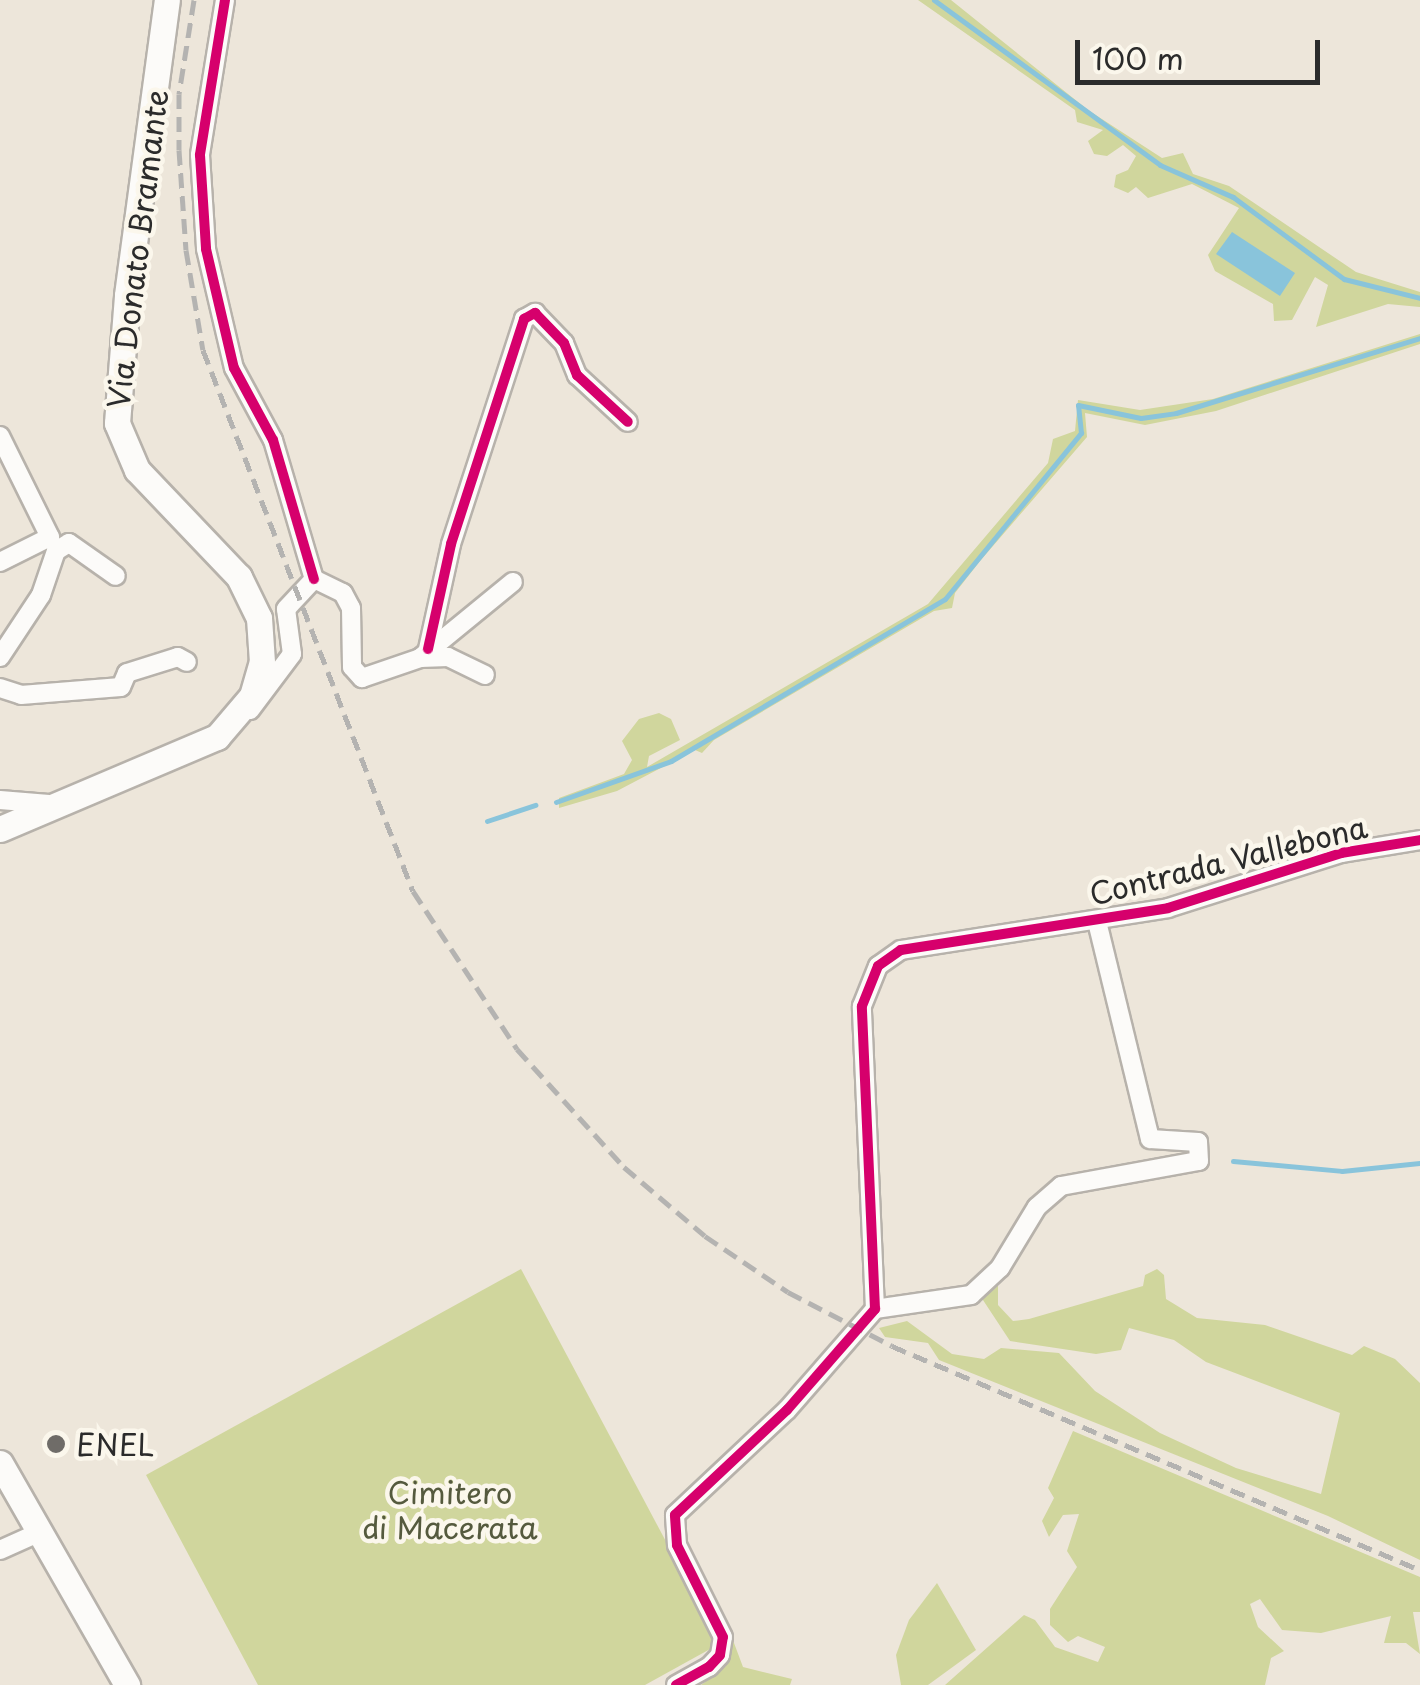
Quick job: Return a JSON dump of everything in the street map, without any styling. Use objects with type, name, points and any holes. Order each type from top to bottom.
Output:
[{"type":"main road","name":"Via Donato Bramante","points":[[0,829],[184,754],[234,722],[252,696],[262,662],[253,603],[239,577],[137,470],[117,423],[127,295],[167,0]]},
{"type":"main road","points":[[0,1463],[127,1685]]},
{"type":"street","points":[[225,0],[200,154],[206,248],[234,368],[273,440],[314,579],[343,593],[351,608],[352,666],[362,678],[424,653],[513,582]]},
{"type":"street","points":[[424,653],[451,544],[524,319],[535,312],[564,343],[577,375],[628,422]]},
{"type":"street","points":[[0,436],[50,537],[0,562]]},
{"type":"street","points":[[0,657],[41,595],[56,551],[70,543],[116,576]]},
{"type":"street","points":[[234,722],[276,683],[292,654],[286,609],[314,579]]},
{"type":"street","points":[[424,653],[448,657],[485,675]]},
{"type":"street","points":[[0,688],[20,694],[121,687],[127,673],[178,657],[187,662]]},
{"type":"street","points":[[0,800],[59,805]]},
{"type":"street","name":"Contrada Vallebona","points":[[876,1309],[862,1006],[870,975],[901,950],[1168,908],[1341,852],[1420,840]]},
{"type":"street","points":[[676,1685],[709,1667],[720,1655],[723,1637],[677,1546],[675,1515],[787,1410],[876,1309],[971,1295],[1000,1268],[1036,1207],[1061,1186],[1199,1161],[1198,1142],[1150,1138],[1097,922]]},
{"type":"street","points":[[0,1550],[40,1532]]},
{"type":"green space","points":[[918,0],[951,0],[1088,110],[1162,158],[1183,153],[1193,174],[1229,186],[1356,272],[1420,292],[1420,307],[1388,304],[1316,327],[1328,285],[1315,277],[1292,320],[1274,321],[1273,304],[1215,271],[1208,255],[1239,208],[1192,184],[1148,198],[1136,187],[1128,193],[1114,187],[1116,175],[1128,170],[1136,156],[1123,145],[1107,156],[1094,154],[1088,141],[1103,130],[1077,122],[1075,110]]},
{"type":"green space","points":[[1420,334],[1420,344],[1216,411],[1145,425],[1085,413],[1087,437],[980,561],[955,593],[952,608],[934,611],[714,740],[702,753],[695,750],[617,791],[559,808],[559,798],[624,774],[632,760],[622,741],[639,719],[659,713],[671,719],[680,740],[649,756],[647,767],[928,604],[1048,463],[1053,439],[1075,431],[1078,400],[1140,410],[1213,399]]},
{"type":"green space","name":"Cimitero di Macerata","points":[[521,1269],[712,1628],[712,1648],[645,1685],[258,1685],[146,1475]]},
{"type":"green space","points":[[1157,1269],[1164,1275],[1166,1299],[1197,1318],[1265,1325],[1352,1355],[1364,1346],[1395,1359],[1420,1383],[1420,1560],[1328,1516],[939,1360],[928,1343],[885,1337],[879,1328],[907,1321],[952,1354],[984,1359],[1001,1348],[1059,1353],[1095,1391],[1160,1433],[1236,1468],[1321,1494],[1340,1413],[1206,1362],[1174,1340],[1129,1328],[1121,1350],[1096,1354],[1010,1341],[981,1297],[998,1279],[998,1305],[1013,1321],[1029,1319],[1143,1286],[1145,1275]]},
{"type":"green space","points":[[1073,1431],[1420,1577],[1420,1612],[1413,1612],[1420,1654],[1406,1643],[1384,1643],[1391,1616],[1321,1633],[1282,1630],[1260,1599],[1250,1604],[1258,1627],[1284,1651],[1271,1658],[1265,1685],[945,1685],[1024,1615],[1035,1620],[1055,1647],[1098,1662],[1105,1647],[1078,1636],[1068,1642],[1050,1625],[1050,1609],[1077,1567],[1067,1551],[1079,1514],[1063,1515],[1049,1537],[1042,1521],[1054,1498],[1048,1488]]},
{"type":"green space","points":[[937,1583],[976,1650],[928,1685],[901,1685],[896,1655],[909,1620]]},
{"type":"green space","points":[[731,1635],[743,1667],[792,1679],[790,1685],[701,1685],[726,1666]]},
{"type":"water","points":[[1232,232],[1295,273],[1280,296],[1216,254]]},
{"type":"waterway","points":[[934,0],[1160,165],[1233,197],[1344,279],[1420,298]]},
{"type":"waterway","points":[[556,802],[671,761],[945,599],[1081,433],[1078,405],[1141,418],[1176,413],[1420,338]]},
{"type":"waterway","points":[[487,821],[535,805]]},
{"type":"waterway","points":[[1233,1161],[1342,1171],[1420,1163]]},
{"type":"railway","points":[[194,0],[179,94],[179,150],[186,250],[203,350],[413,891],[517,1049],[624,1167],[705,1236],[788,1292],[892,1346],[1420,1570]]},
{"type":"cycle path","points":[[225,0],[200,155],[206,249],[234,368],[273,440],[314,579]]},
{"type":"cycle path","points":[[428,649],[451,544],[524,319],[535,313],[564,343],[577,375],[628,422]]},
{"type":"cycle path","points":[[676,1685],[709,1667],[720,1655],[723,1637],[677,1545],[675,1515],[787,1410],[875,1309],[862,1006],[878,966],[901,950],[1168,908],[1341,853],[1420,840]]},
{"type":"place","name":"ENEL","points":[[56,1444]]}]
